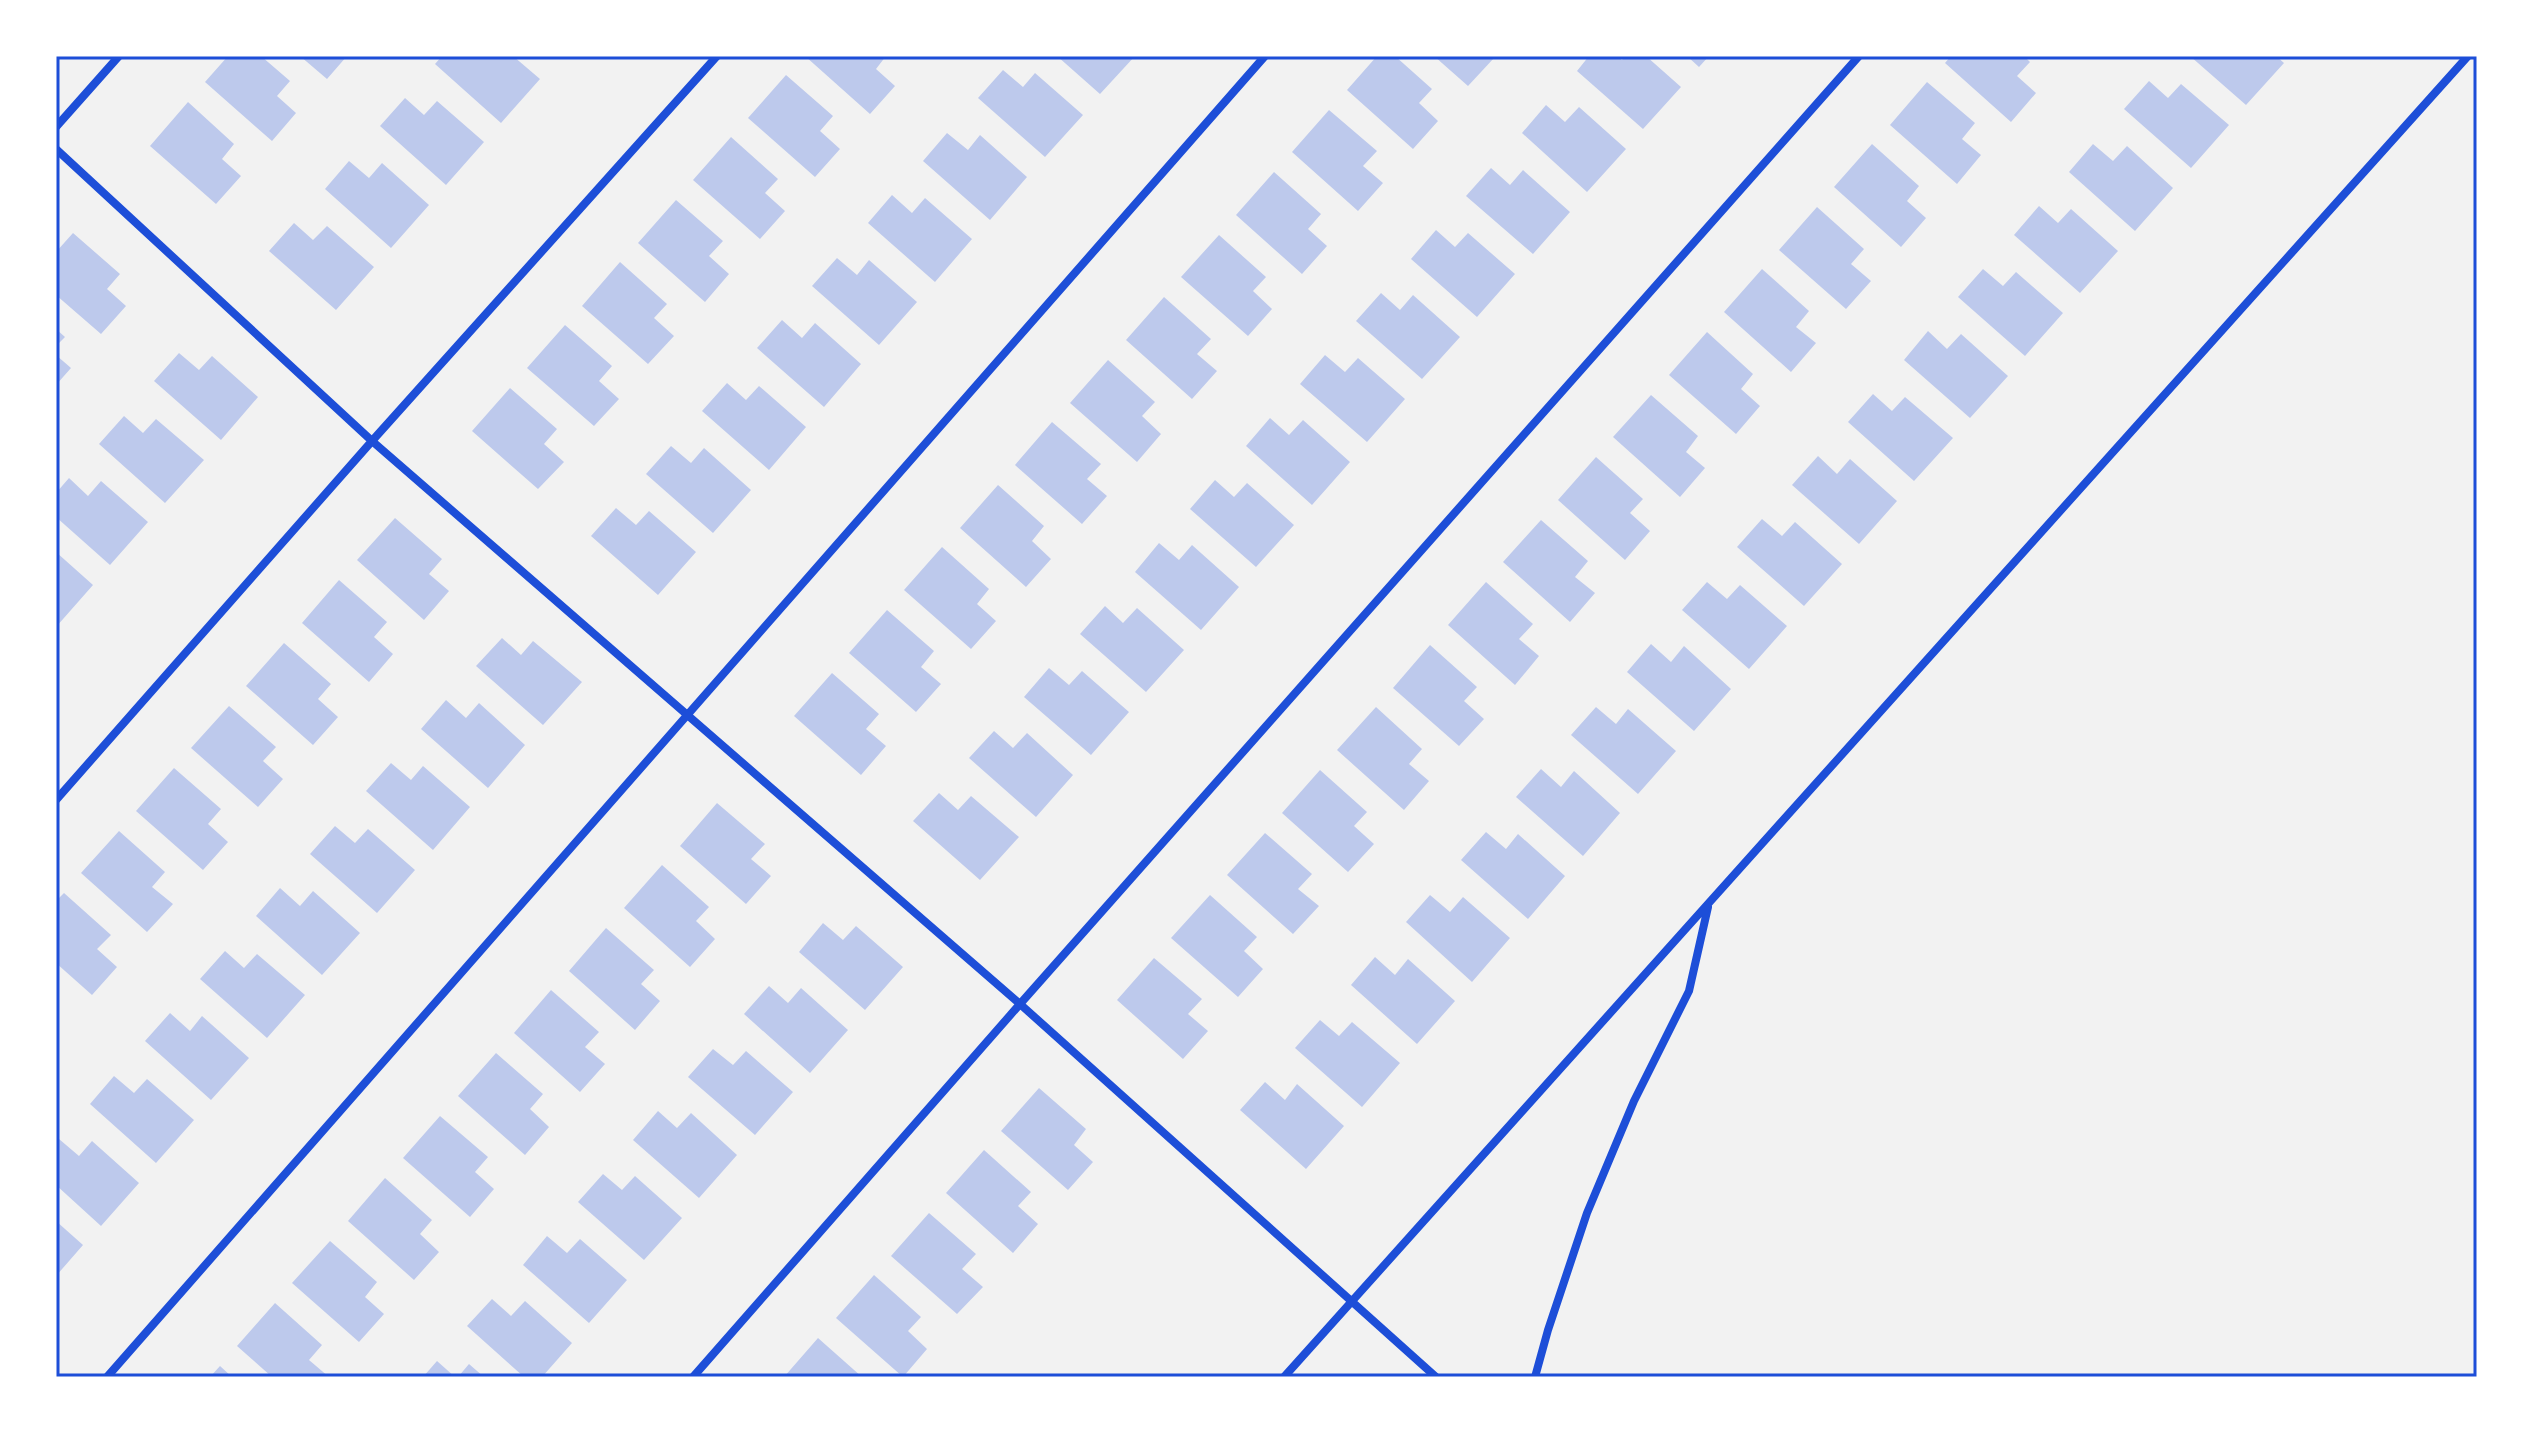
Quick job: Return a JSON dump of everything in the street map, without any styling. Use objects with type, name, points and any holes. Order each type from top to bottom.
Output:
[{"type":"street","points":[[56,127],[119,56]]},
{"type":"street","points":[[56,800],[717,56]]},
{"type":"street","points":[[107,1377],[1265,56]]},
{"type":"street","points":[[693,1377],[1859,56]]},
{"type":"street","points":[[1284,1377],[2468,56]]},
{"type":"street","points":[[56,149],[372,441],[1020,1004],[1436,1377]]},
{"type":"street","points":[[1535,1377],[1587,1213],[1634,1101],[1689,991],[1708,906]]},
{"type":"building","points":[[228,56],[261,56],[290,81],[277,96],[296,113],[272,141],[205,82]]},
{"type":"building","points":[[300,56],[347,56],[327,79]]},
{"type":"building","points":[[442,56],[513,56],[540,79],[501,123],[435,64]]},
{"type":"building","points":[[805,56],[886,56],[876,69],[895,86],[870,114]]},
{"type":"building","points":[[1057,56],[1135,56],[1100,94]]},
{"type":"building","points":[[1377,56],[1395,56],[1432,89],[1419,103],[1438,121],[1413,149],[1347,90]]},
{"type":"building","points":[[1434,56],[1491,56],[1494,58],[1468,86]]},
{"type":"building","points":[[1589,56],[1617,56],[1622,60],[1625,56],[1646,56],[1681,87],[1643,129],[1577,71]]},
{"type":"building","points":[[1687,56],[1709,56],[1699,67]]},
{"type":"building","points":[[1951,56],[2024,56],[2030,62],[2017,76],[2036,93],[2011,122],[1945,63]]},
{"type":"building","points":[[2190,56],[2276,56],[2284,63],[2246,105]]},
{"type":"building","points":[[1003,70],[1023,87],[1035,73],[1083,115],[1045,157],[978,98]]},
{"type":"building","points":[[786,75],[833,116],[820,131],[840,149],[815,177],[748,118]]},
{"type":"building","points":[[2149,81],[2168,98],[2181,84],[2229,125],[2191,168],[2124,109]]},
{"type":"building","points":[[1927,82],[1975,123],[1962,139],[1981,155],[1957,184],[1890,125]]},
{"type":"building","points":[[405,98],[424,115],[437,101],[484,142],[446,185],[380,126]]},
{"type":"building","points":[[188,102],[234,144],[222,159],[241,176],[216,204],[150,146]]},
{"type":"building","points":[[1546,105],[1565,122],[1579,107],[1626,149],[1587,192],[1522,133]]},
{"type":"building","points":[[1329,110],[1377,151],[1363,166],[1383,183],[1358,211],[1292,152]]},
{"type":"building","points":[[947,133],[968,150],[980,135],[1027,177],[990,220],[923,161]]},
{"type":"building","points":[[731,137],[778,179],[765,193],[785,211],[760,239],[693,180]]},
{"type":"building","points":[[1872,144],[1919,186],[1907,201],[1926,218],[1901,247],[1834,187]]},
{"type":"building","points":[[2093,144],[2113,161],[2127,146],[2173,188],[2135,231],[2069,172]]},
{"type":"building","points":[[349,161],[369,178],[382,163],[429,205],[391,248],[325,189]]},
{"type":"building","points":[[1491,168],[1510,185],[1523,170],[1570,212],[1533,254],[1466,196]]},
{"type":"building","points":[[1274,172],[1321,214],[1308,229],[1327,246],[1302,274],[1236,215]]},
{"type":"building","points":[[892,195],[912,213],[925,198],[972,239],[935,282],[868,223]]},
{"type":"building","points":[[676,200],[723,241],[709,256],[729,274],[705,302],[638,243]]},
{"type":"building","points":[[2039,206],[2058,223],[2071,209],[2118,251],[2080,293],[2014,235]]},
{"type":"building","points":[[1817,207],[1864,249],[1851,264],[1871,281],[1846,309],[1779,250]]},
{"type":"building","points":[[294,223],[313,240],[327,226],[374,267],[336,310],[269,251]]},
{"type":"building","points":[[1436,230],[1455,247],[1468,233],[1515,274],[1477,317],[1411,259]]},
{"type":"building","points":[[73,233],[120,274],[107,289],[126,306],[101,334],[56,295],[56,252]]},
{"type":"building","points":[[1219,235],[1266,277],[1253,291],[1272,309],[1248,336],[1181,277]]},
{"type":"building","points":[[837,258],[857,275],[869,260],[917,302],[879,345],[812,286]]},
{"type":"building","points":[[620,262],[667,304],[654,318],[674,336],[648,364],[582,306]]},
{"type":"building","points":[[1762,269],[1809,311],[1796,327],[1816,343],[1791,372],[1724,312]]},
{"type":"building","points":[[1983,269],[2003,286],[2016,272],[2063,313],[2025,356],[1958,297]]},
{"type":"building","points":[[1381,293],[1400,310],[1413,295],[1460,337],[1422,379],[1356,321]]},
{"type":"building","points":[[1164,297],[1211,339],[1197,354],[1217,371],[1192,399],[1126,340]]},
{"type":"building","points":[[782,320],[802,338],[815,323],[861,364],[824,407],[757,348]]},
{"type":"building","points":[[565,325],[612,366],[599,381],[619,399],[594,426],[527,368]]},
{"type":"building","points":[[56,329],[65,337],[56,346]]},
{"type":"building","points":[[1928,331],[1947,349],[1961,334],[2008,376],[1970,418],[1904,360]]},
{"type":"building","points":[[1707,332],[1753,374],[1741,389],[1760,406],[1736,434],[1669,375]]},
{"type":"building","points":[[179,353],[199,370],[212,356],[258,397],[221,440],[154,381]]},
{"type":"building","points":[[56,355],[71,368],[56,385]]},
{"type":"building","points":[[1325,355],[1345,372],[1358,358],[1405,399],[1367,442],[1300,384]]},
{"type":"building","points":[[1108,360],[1155,402],[1142,416],[1161,434],[1137,462],[1070,403]]},
{"type":"building","points":[[727,383],[746,400],[759,386],[806,427],[769,470],[702,411]]},
{"type":"building","points":[[510,388],[557,429],[544,444],[564,462],[538,489],[472,431]]},
{"type":"building","points":[[1873,394],[1892,411],[1905,397],[1953,438],[1914,481],[1848,422]]},
{"type":"building","points":[[1651,395],[1698,436],[1686,452],[1705,468],[1680,497],[1613,437]]},
{"type":"building","points":[[124,416],[143,433],[156,419],[204,460],[165,503],[99,444]]},
{"type":"building","points":[[1270,418],[1289,435],[1303,420],[1350,462],[1312,505],[1246,446]]},
{"type":"building","points":[[1052,422],[1101,464],[1087,479],[1107,496],[1082,524],[1015,465]]},
{"type":"building","points":[[671,446],[691,463],[704,448],[751,490],[713,533],[646,474]]},
{"type":"building","points":[[1818,456],[1837,474],[1850,459],[1897,501],[1859,544],[1792,485]]},
{"type":"building","points":[[1596,457],[1643,499],[1630,513],[1650,531],[1625,560],[1558,500]]},
{"type":"building","points":[[69,478],[88,496],[101,481],[148,522],[110,565],[56,517],[56,493]]},
{"type":"building","points":[[1215,480],[1234,497],[1247,483],[1294,525],[1256,567],[1190,509]]},
{"type":"building","points":[[998,485],[1044,526],[1032,541],[1051,559],[1026,587],[960,528]]},
{"type":"building","points":[[616,508],[636,525],[649,511],[696,552],[658,595],[591,536]]},
{"type":"building","points":[[395,518],[442,559],[429,574],[449,591],[424,620],[357,560]]},
{"type":"building","points":[[1762,519],[1782,536],[1795,522],[1842,564],[1804,606],[1737,547]]},
{"type":"building","points":[[1541,520],[1588,561],[1575,577],[1595,593],[1570,622],[1503,562]]},
{"type":"building","points":[[1159,543],[1179,560],[1192,545],[1239,587],[1201,630],[1135,572]]},
{"type":"building","points":[[942,547],[989,589],[977,604],[996,621],[971,649],[904,590]]},
{"type":"building","points":[[56,552],[93,585],[56,627]]},
{"type":"building","points":[[339,580],[387,622],[374,637],[393,654],[369,682],[302,623]]},
{"type":"building","points":[[1486,582],[1533,624],[1519,639],[1539,656],[1515,685],[1448,625]]},
{"type":"building","points":[[1707,582],[1727,599],[1740,585],[1787,626],[1749,669],[1682,610]]},
{"type":"building","points":[[1105,606],[1123,623],[1137,608],[1184,650],[1146,692],[1080,634]]},
{"type":"building","points":[[887,610],[934,651],[921,667],[941,684],[916,712],[849,653]]},
{"type":"building","points":[[502,638],[521,655],[533,641],[582,682],[543,725],[476,666]]},
{"type":"building","points":[[284,643],[331,684],[318,699],[338,717],[313,745],[246,686]]},
{"type":"building","points":[[1651,644],[1671,662],[1684,646],[1731,689],[1694,731],[1627,672]]},
{"type":"building","points":[[1430,645],[1477,687],[1464,701],[1484,719],[1459,746],[1393,688]]},
{"type":"building","points":[[1049,668],[1069,685],[1082,671],[1129,712],[1091,755],[1024,697]]},
{"type":"building","points":[[832,673],[879,714],[866,729],[886,746],[861,775],[794,716]]},
{"type":"building","points":[[446,700],[466,718],[479,703],[525,745],[488,788],[421,729]]},
{"type":"building","points":[[229,706],[276,747],[263,761],[283,779],[258,807],[191,748]]},
{"type":"building","points":[[1376,707],[1422,749],[1409,764],[1429,781],[1404,810],[1337,750]]},
{"type":"building","points":[[1596,707],[1616,724],[1628,709],[1676,751],[1638,794],[1571,735]]},
{"type":"building","points":[[994,731],[1013,748],[1027,733],[1073,775],[1036,817],[969,758]]},
{"type":"building","points":[[391,763],[411,780],[423,766],[470,807],[433,850],[366,791]]},
{"type":"building","points":[[174,768],[221,809],[208,824],[228,842],[203,870],[136,811]]},
{"type":"building","points":[[1541,769],[1561,787],[1574,771],[1620,813],[1583,856],[1516,797]]},
{"type":"building","points":[[1320,770],[1367,812],[1354,826],[1374,844],[1348,872],[1282,813]]},
{"type":"building","points":[[939,793],[958,810],[971,796],[1019,837],[980,880],[913,821]]},
{"type":"building","points":[[717,803],[765,844],[751,859],[771,876],[746,904],[680,846]]},
{"type":"building","points":[[335,826],[355,843],[368,829],[415,870],[377,913],[310,854]]},
{"type":"building","points":[[119,831],[165,872],[152,887],[173,904],[147,932],[81,873]]},
{"type":"building","points":[[1486,832],[1506,849],[1518,834],[1565,876],[1528,919],[1461,860]]},
{"type":"building","points":[[1265,833],[1312,874],[1298,889],[1319,906],[1293,934],[1227,875]]},
{"type":"building","points":[[662,865],[709,907],[696,921],[715,939],[690,967],[624,908]]},
{"type":"building","points":[[280,888],[300,906],[313,891],[360,933],[322,975],[256,916]]},
{"type":"building","points":[[64,893],[111,935],[97,949],[117,967],[92,995],[56,963],[56,901]]},
{"type":"building","points":[[1210,895],[1257,937],[1244,951],[1263,969],[1238,997],[1171,938]]},
{"type":"building","points":[[1430,895],[1450,912],[1463,897],[1510,938],[1472,982],[1406,922]]},
{"type":"building","points":[[823,923],[843,940],[856,926],[903,967],[865,1010],[799,952]]},
{"type":"building","points":[[606,928],[654,970],[641,984],[660,1001],[635,1030],[569,971]]},
{"type":"building","points":[[225,951],[244,968],[257,954],[305,995],[267,1038],[200,979]]},
{"type":"building","points":[[1375,957],[1395,975],[1408,959],[1455,1001],[1417,1044],[1351,985]]},
{"type":"building","points":[[1154,958],[1202,999],[1188,1014],[1208,1031],[1183,1059],[1117,1000]]},
{"type":"building","points":[[769,986],[788,1003],[801,988],[848,1030],[810,1073],[744,1014]]},
{"type":"building","points":[[551,990],[599,1032],[585,1047],[605,1064],[580,1092],[514,1033]]},
{"type":"building","points":[[170,1013],[190,1031],[202,1016],[249,1058],[211,1100],[145,1041]]},
{"type":"building","points":[[1320,1020],[1339,1036],[1352,1022],[1400,1063],[1362,1107],[1295,1048]]},
{"type":"building","points":[[713,1049],[733,1065],[746,1051],[793,1092],[755,1135],[688,1077]]},
{"type":"building","points":[[496,1053],[543,1094],[530,1109],[549,1127],[525,1155],[458,1096]]},
{"type":"building","points":[[114,1076],[134,1093],[147,1079],[194,1120],[156,1163],[90,1104]]},
{"type":"building","points":[[1265,1082],[1285,1100],[1297,1084],[1344,1126],[1306,1169],[1240,1110]]},
{"type":"building","points":[[1039,1088],[1086,1129],[1074,1145],[1093,1162],[1068,1190],[1001,1131]]},
{"type":"building","points":[[658,1111],[677,1128],[691,1113],[737,1155],[699,1198],[633,1140]]},
{"type":"building","points":[[440,1116],[488,1157],[475,1172],[494,1189],[470,1217],[403,1158]]},
{"type":"building","points":[[59,1139],[79,1156],[92,1141],[139,1183],[101,1226],[56,1185],[56,1142]]},
{"type":"building","points":[[984,1150],[1031,1192],[1018,1206],[1038,1224],[1013,1253],[946,1193]]},
{"type":"building","points":[[603,1174],[622,1190],[635,1176],[682,1218],[644,1260],[578,1202]]},
{"type":"building","points":[[385,1178],[432,1220],[420,1234],[439,1252],[414,1280],[348,1221]]},
{"type":"building","points":[[929,1213],[976,1254],[962,1269],[983,1287],[957,1314],[891,1256]]},
{"type":"building","points":[[56,1221],[83,1245],[56,1276]]},
{"type":"building","points":[[547,1236],[567,1253],[580,1239],[627,1280],[589,1323],[523,1265]]},
{"type":"building","points":[[330,1241],[377,1282],[365,1297],[384,1314],[359,1342],[292,1283]]},
{"type":"building","points":[[874,1275],[921,1317],[908,1331],[927,1349],[903,1377],[836,1318]]},
{"type":"building","points":[[492,1299],[511,1316],[525,1301],[572,1343],[542,1377],[524,1377],[467,1326]]},
{"type":"building","points":[[275,1303],[322,1345],[309,1360],[329,1377],[272,1377],[237,1346]]},
{"type":"building","points":[[818,1338],[862,1377],[784,1377]]},
{"type":"building","points":[[437,1361],[455,1377],[423,1377]]},
{"type":"building","points":[[469,1364],[484,1377],[458,1377]]},
{"type":"building","points":[[220,1366],[232,1377],[210,1377]]}]
